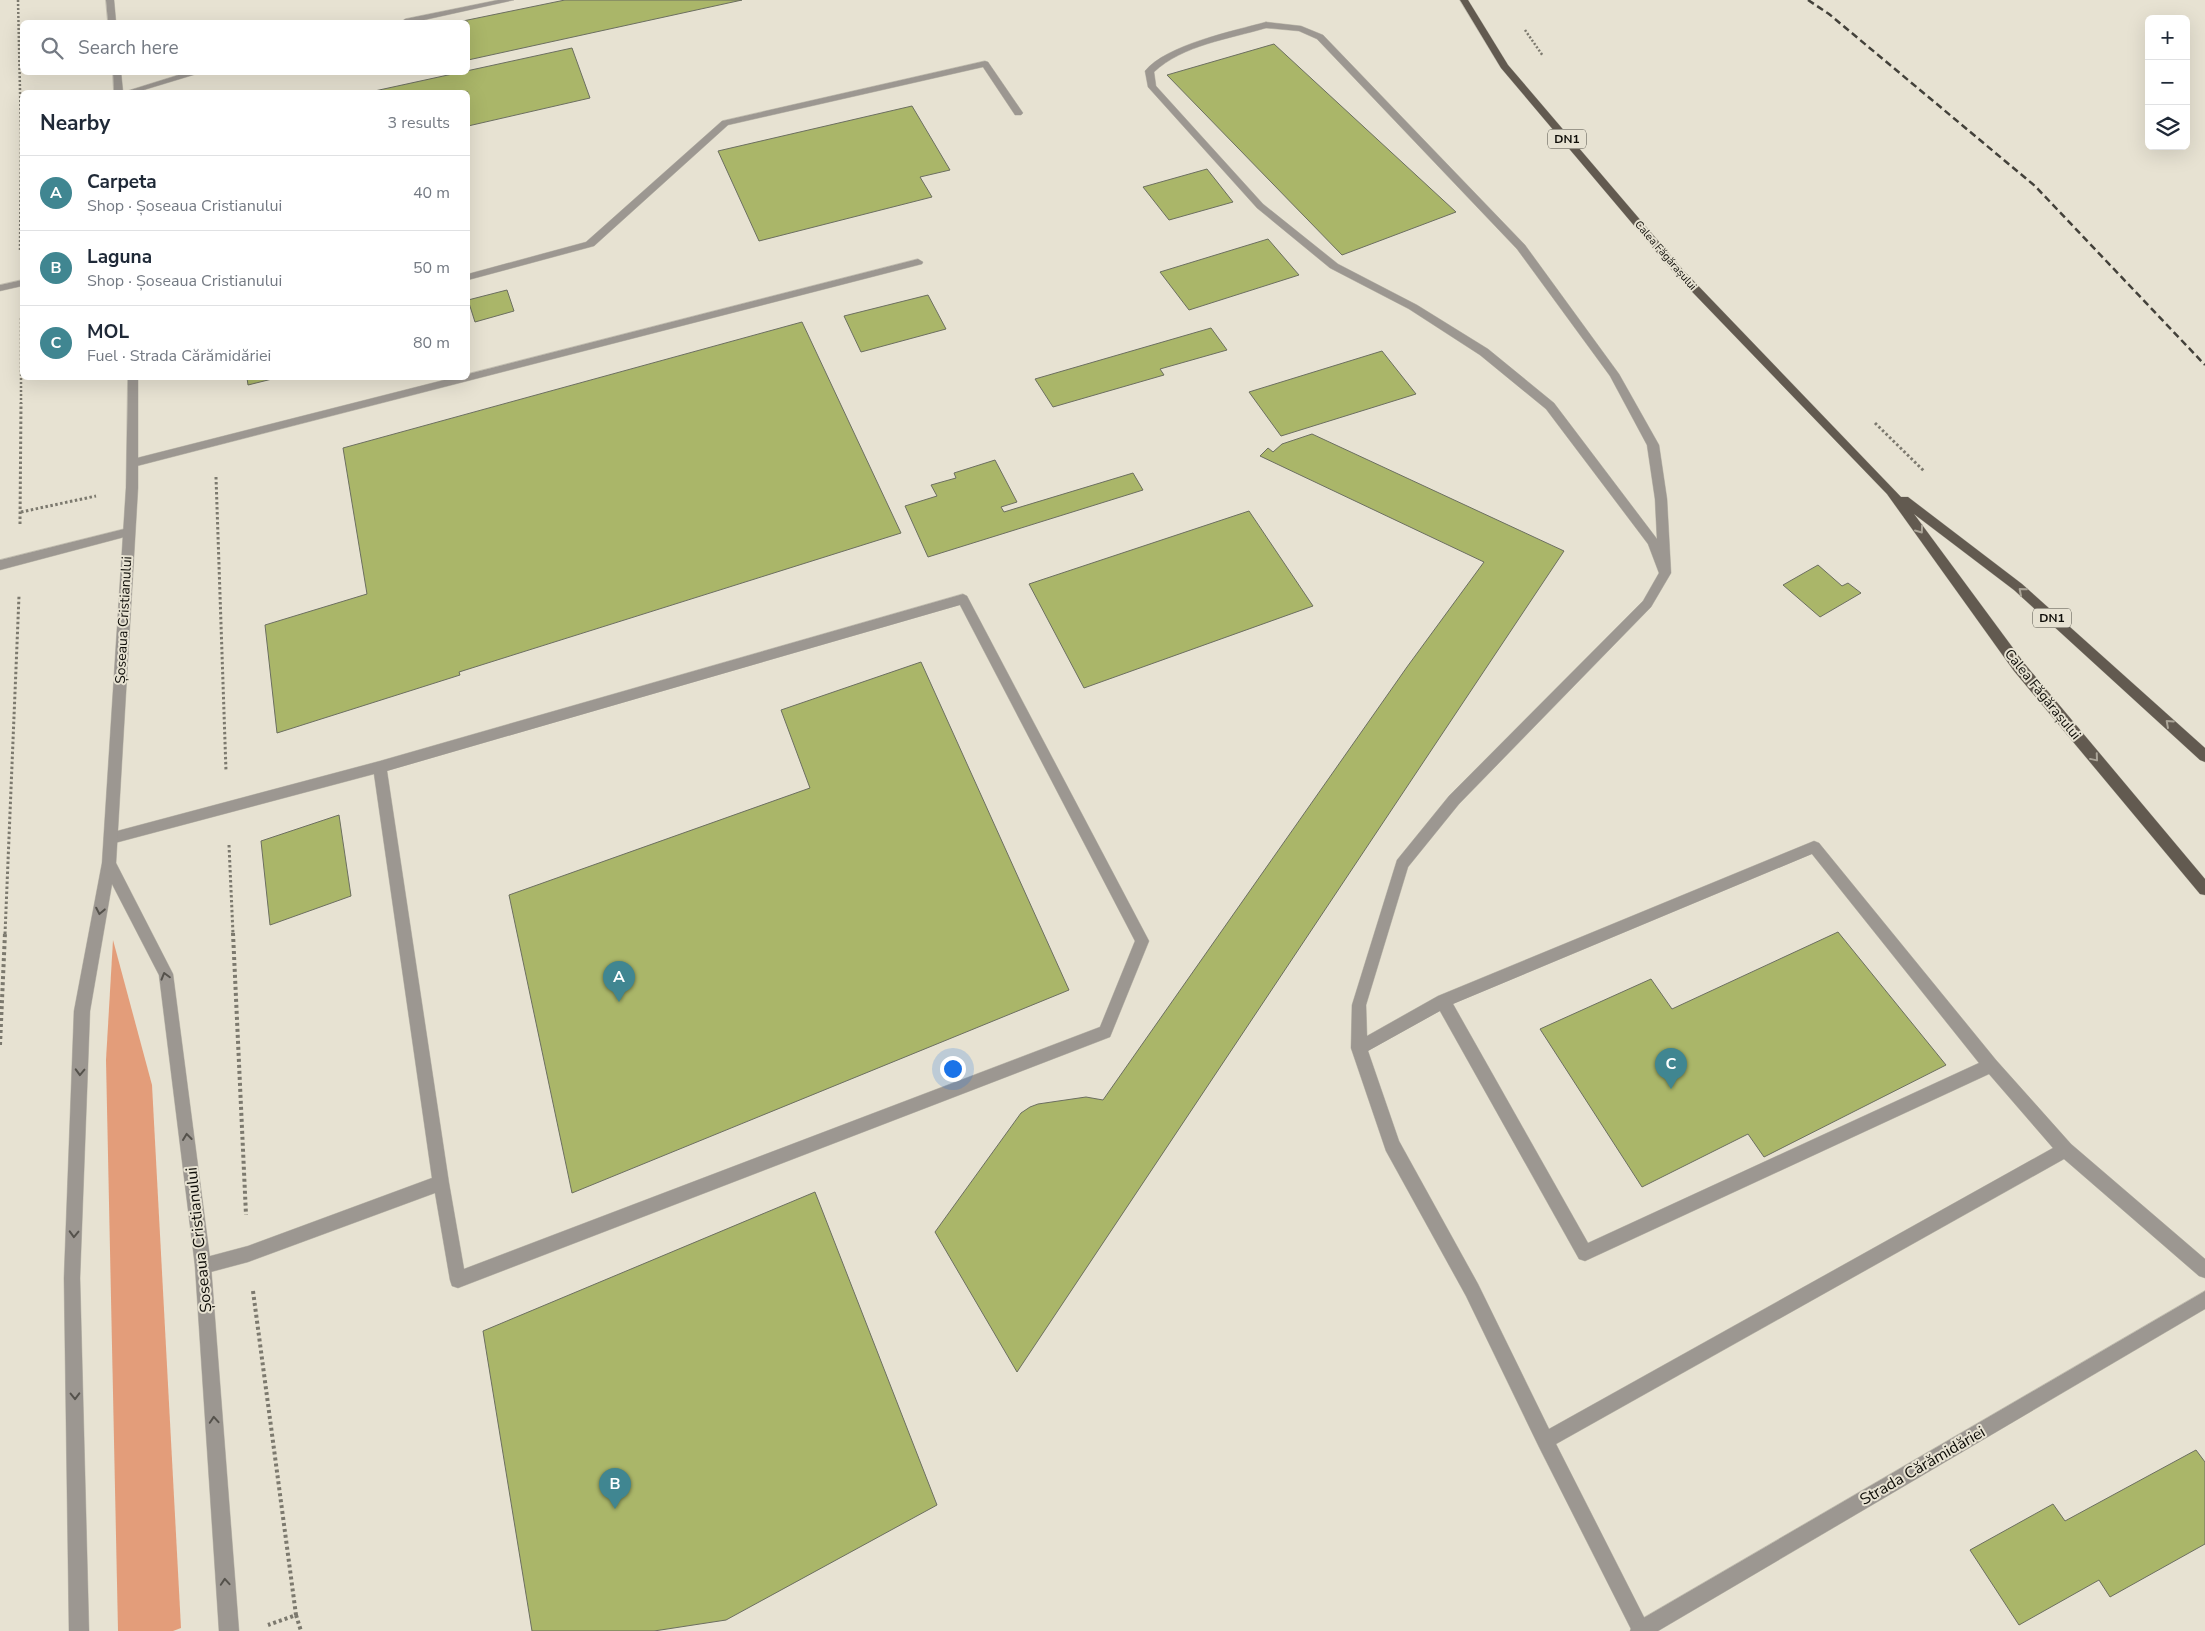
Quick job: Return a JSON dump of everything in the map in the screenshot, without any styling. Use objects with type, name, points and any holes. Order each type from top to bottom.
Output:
[{"type":"main road","name":"Calea Făgărașului","points":[[1464,0],[1504,66],[1679,272],[1891,491],[2019,667],[2205,889]]},
{"type":"main road","name":"Calea Făgărașului","points":[[1891,491],[2018,587],[2205,756]]},
{"type":"street","points":[[110,0],[112,20]]},
{"type":"street","points":[[415,20],[510,0]]},
{"type":"street","points":[[1641,1630],[1545,1441],[1472,1290],[1392,1145],[1359,1048],[1359,1005],[1402,864],[1454,800],[1648,604],[1665,573],[1661,499],[1653,445],[1614,374],[1521,246],[1320,37],[1301,30],[1266,25],[1181,50],[1162,59],[1149,71],[1152,87],[1260,206],[1334,266],[1413,307],[1476,347],[1550,406],[1653,542],[1665,573]]},
{"type":"street","points":[[470,276],[590,244],[725,123],[986,64],[1018,113]]},
{"type":"street","points":[[117,75],[119,90]]},
{"type":"street","points":[[136,90],[188,75]]},
{"type":"street","points":[[470,377],[918,262]]},
{"type":"street","points":[[0,288],[20,283]]},
{"type":"street","name":"Șoseaua Cristianului","points":[[80,1631],[72,1278],[82,1011],[109,863],[132,488],[133,380]]},
{"type":"street","points":[[132,464],[459,380]]},
{"type":"street","points":[[0,565],[128,532]]},
{"type":"street","points":[[111,838],[380,767],[964,599],[1142,940],[1105,1032],[458,1280],[441,1183],[380,767]]},
{"type":"street","points":[[1359,1048],[1443,1001],[1814,847],[1992,1065],[2065,1150],[2205,1270]]},
{"type":"street","name":"Șoseaua Cristianului","points":[[109,863],[166,974],[203,1266],[229,1631]]},
{"type":"street","points":[[1443,1001],[1586,1252],[1992,1065]]},
{"type":"street","points":[[1545,1441],[2065,1150]]},
{"type":"street","points":[[203,1266],[248,1254],[441,1183]]},
{"type":"street","name":"Strada Cărămidăriei","points":[[1641,1630],[2205,1298]]},
{"type":"path","points":[[216,471],[227,807],[248,1254],[296,1615],[301,1631]]},
{"type":"path","points":[[21,512],[132,488]]},
{"type":"path","points":[[262,1628],[296,1615]]},
{"type":"shaded area","points":[[113,940],[152,1085],[181,1628],[173,1631],[118,1631],[106,1060]]},
{"type":"building","points":[[565,0],[742,0],[470,60],[470,20],[468,20]]},
{"type":"building","points":[[1274,44],[1456,212],[1342,255],[1167,75]]},
{"type":"building","points":[[572,48],[590,98],[470,126],[470,90],[379,90],[448,75],[470,75],[470,70]]},
{"type":"building","points":[[912,106],[950,170],[920,177],[932,197],[759,241],[718,151]]},
{"type":"building","points":[[1207,169],[1233,202],[1169,220],[1143,187]]},
{"type":"building","points":[[1268,239],[1299,275],[1189,310],[1160,272]]},
{"type":"building","points":[[507,290],[514,311],[475,322],[470,299]]},
{"type":"building","points":[[928,295],[946,329],[861,352],[844,316]]},
{"type":"building","points":[[802,322],[901,533],[459,672],[460,675],[277,733],[265,625],[367,594],[343,448]]},
{"type":"building","points":[[1211,328],[1227,350],[1160,369],[1164,375],[1053,407],[1035,379]]},
{"type":"building","points":[[1382,351],[1416,394],[1281,436],[1249,392]]},
{"type":"building","points":[[247,380],[268,380],[248,385]]},
{"type":"building","points":[[1312,434],[1564,551],[1017,1372],[935,1232],[1021,1113],[1038,1104],[1086,1097],[1103,1100],[1407,667],[1484,562],[1260,456],[1268,448],[1273,452],[1282,444]]},
{"type":"building","points":[[995,460],[1017,502],[1001,507],[1004,512],[1133,473],[1143,490],[928,557],[905,506],[937,496],[931,485],[956,478],[954,473]]},
{"type":"building","points":[[1249,511],[1313,606],[1084,688],[1029,584]]},
{"type":"building","points":[[1818,565],[1842,586],[1848,583],[1861,593],[1820,617],[1783,585]]},
{"type":"building","points":[[921,662],[1069,990],[572,1193],[509,895],[810,788],[781,710]]},
{"type":"building","points":[[339,815],[351,896],[270,925],[261,841]]},
{"type":"building","points":[[1838,932],[1946,1065],[1764,1157],[1748,1134],[1642,1187],[1540,1029],[1651,979],[1672,1009]]},
{"type":"building","points":[[815,1192],[937,1505],[726,1620],[654,1631],[532,1631],[483,1331]]},
{"type":"building","points":[[2196,1450],[2205,1462],[2205,1544],[2110,1597],[2099,1580],[2019,1625],[1970,1550],[2053,1504],[2065,1521]]},
{"type":"railway","points":[[1808,0],[1829,14],[2035,186],[2205,365]]},
{"type":"place","name":"Carpeta","points":[[619,1002]]},
{"type":"place","name":"MOL","points":[[1671,1089]]},
{"type":"place","name":"Laguna","points":[[615,1509]]}]
